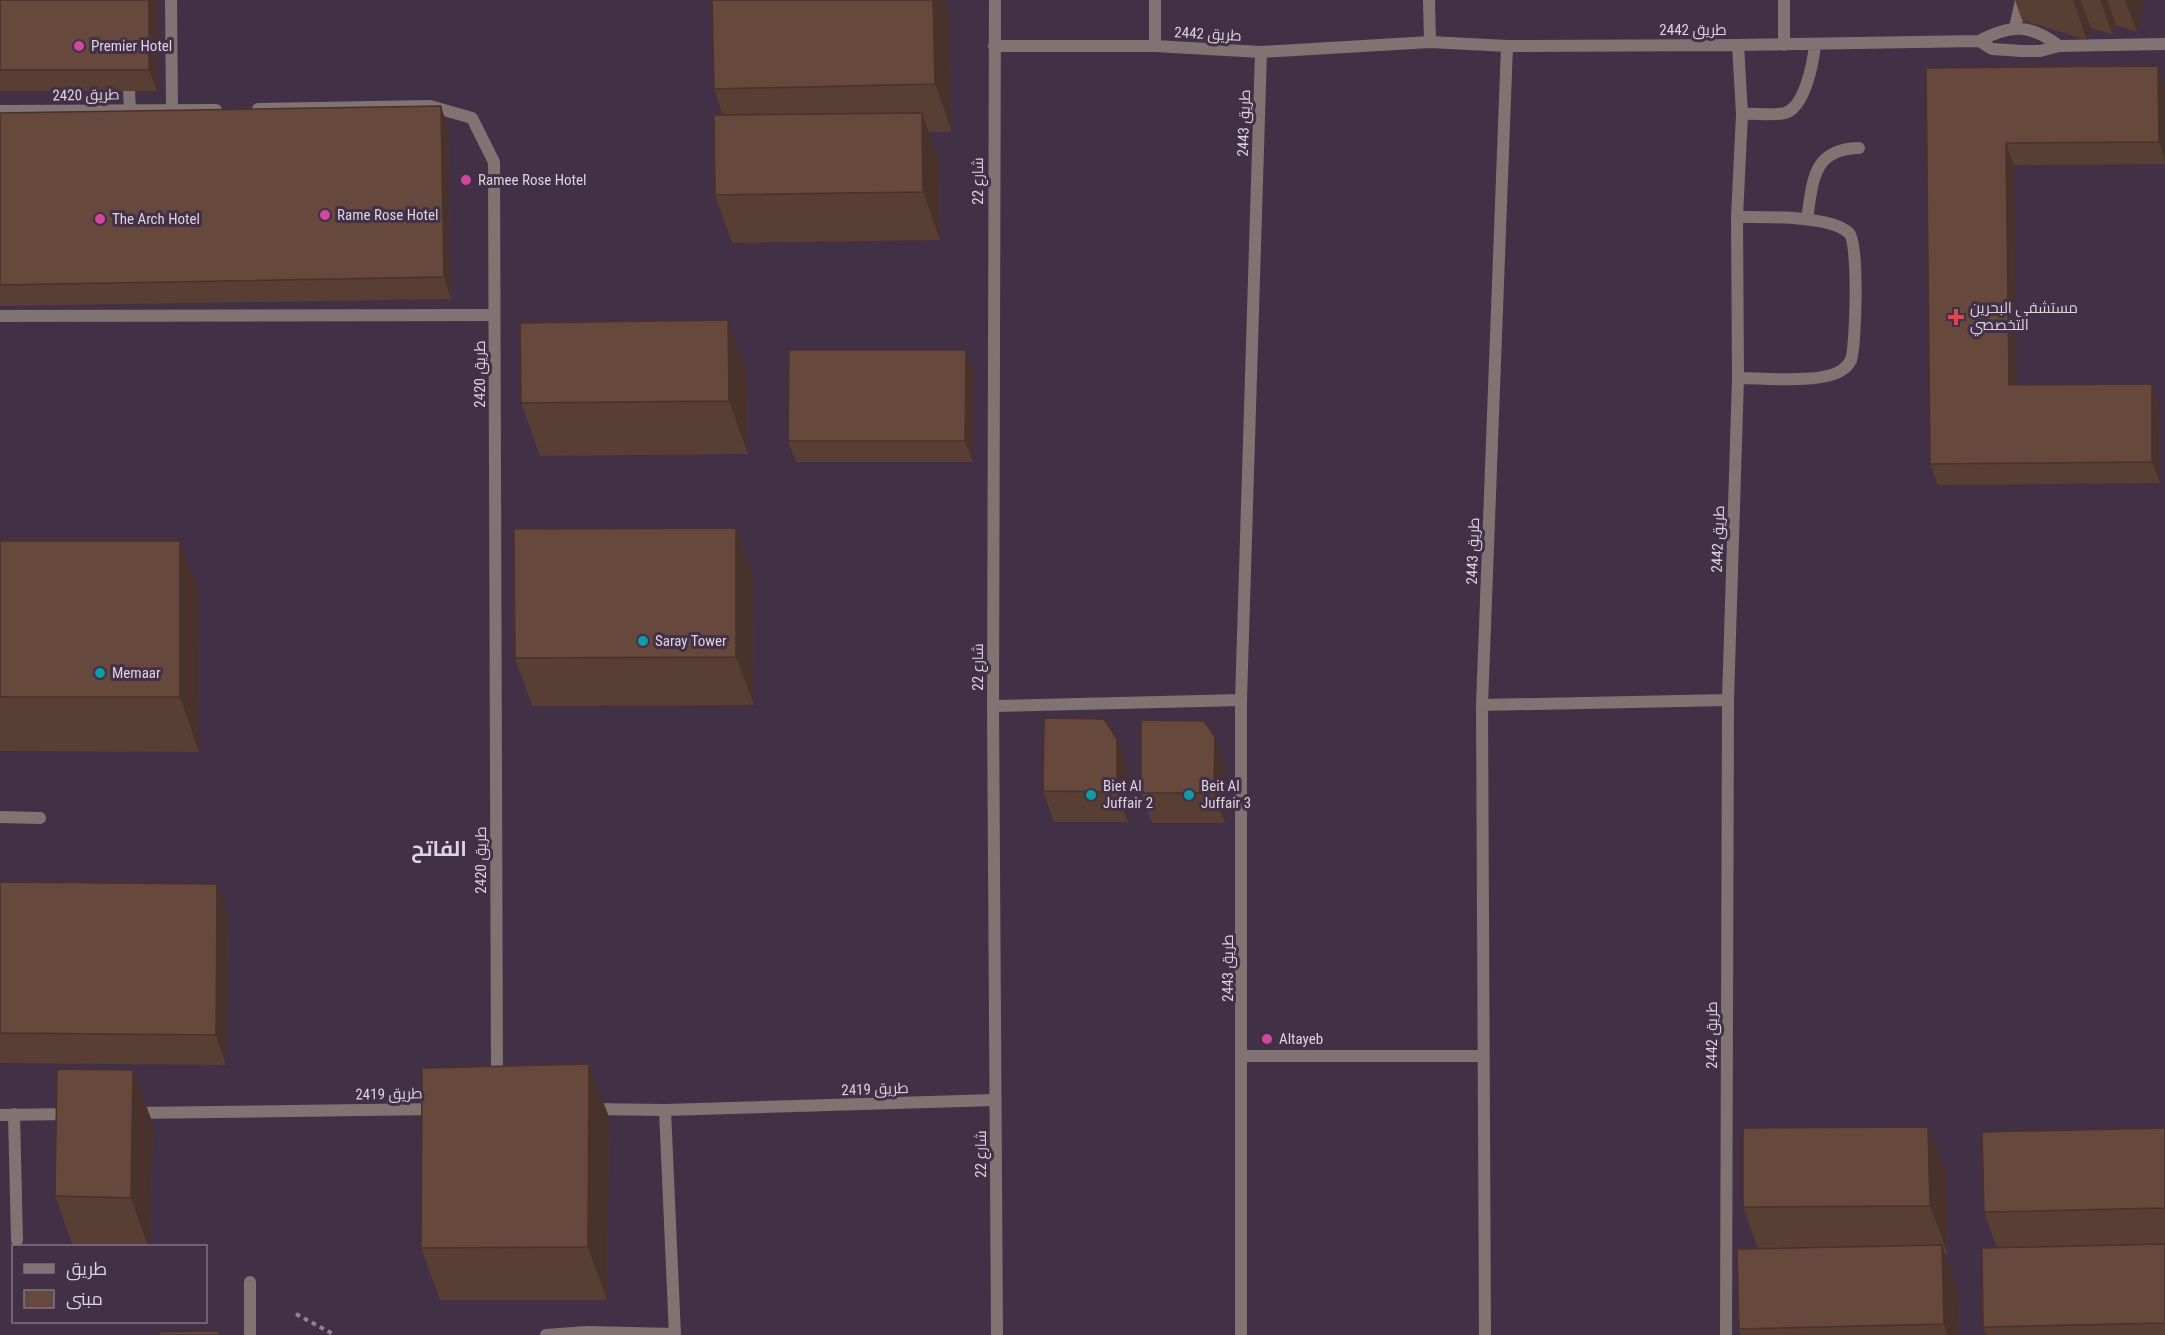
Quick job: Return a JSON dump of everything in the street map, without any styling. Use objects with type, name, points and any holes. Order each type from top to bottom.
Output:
[{"type":"street","points":[[171,0],[172,109]]},
{"type":"street","name":"شارع 22","points":[[995,0],[993,706],[997,1335]]},
{"type":"street","points":[[1155,0],[1155,46]]},
{"type":"street","points":[[1429,0],[1430,42]]},
{"type":"street","points":[[1784,0],[1784,45]]},
{"type":"street","points":[[2015,28],[2020,0]]},
{"type":"street","points":[[1738,45],[1979,41],[2015,28],[2040,32],[2060,46]]},
{"type":"street","points":[[1979,41],[2000,51],[2040,51],[2060,46],[2165,44]]},
{"type":"street","name":"طريق 2442","points":[[994,46],[1155,46],[1261,52],[1430,42],[1507,46],[1738,45],[1742,114],[1737,217],[1738,378],[1728,700],[1725,1335]]},
{"type":"street","points":[[1742,114],[1785,113],[1795,107],[1812,64],[1815,45]]},
{"type":"street","name":"طريق 2443","points":[[1485,1335],[1482,705],[1507,46]]},
{"type":"street","name":"طريق 2443","points":[[1241,1335],[1243,1056],[1241,700],[1261,52]]},
{"type":"street","points":[[129,92],[130,110]]},
{"type":"street","name":"طريق 2420","points":[[0,111],[430,106],[472,118],[494,162],[497,1096]]},
{"type":"street","points":[[1807,219],[1813,179],[1818,165],[1828,155],[1842,148],[1859,148]]},
{"type":"street","points":[[1737,217],[1807,219],[1850,233],[1854,241],[1856,284],[1850,361],[1844,369],[1827,377],[1738,378]]},
{"type":"street","points":[[0,316],[494,315]]},
{"type":"street","points":[[993,706],[1241,700]]},
{"type":"street","points":[[1482,705],[1728,700]]},
{"type":"street","points":[[0,817],[40,818]]},
{"type":"street","points":[[1243,1056],[1483,1056]]},
{"type":"street","name":"طريق 2419","points":[[576,1109],[665,1110],[995,1100]]},
{"type":"street","name":"طريق 2419","points":[[121,1113],[455,1108]]},
{"type":"street","points":[[546,1335],[587,1332],[675,1335],[665,1110]]},
{"type":"street","points":[[0,1115],[85,1113]]},
{"type":"street","points":[[14,1114],[17,1240]]},
{"type":"street","points":[[250,1282],[250,1335]]},
{"type":"path","points":[[296,1314],[335,1335]]},
{"type":"building","name":"Premier Hotel","points":[[0,0],[149,0],[149,70],[0,70]]},
{"type":"building","points":[[712,0],[933,0],[935,84],[714,89]]},
{"type":"building","points":[[2158,66],[2159,142],[2006,143],[2009,385],[2152,384],[2152,462],[1930,464],[1926,68]]},
{"type":"building","points":[[441,106],[444,277],[0,285],[0,113]]},
{"type":"building","points":[[922,113],[923,192],[715,195],[714,115]]},
{"type":"building","points":[[728,320],[729,401],[521,403],[520,323]]},
{"type":"building","points":[[789,350],[966,350],[965,441],[788,441]]},
{"type":"building","points":[[736,528],[736,657],[515,658],[514,529]]},
{"type":"building","points":[[0,541],[180,541],[180,697],[0,697]]},
{"type":"building","points":[[1044,718],[1104,719],[1117,739],[1117,792],[1043,791]]},
{"type":"building","points":[[1141,720],[1204,721],[1215,737],[1214,793],[1141,793]]},
{"type":"building","points":[[0,882],[217,884],[216,1035],[0,1033]]},
{"type":"building","points":[[589,1064],[588,1247],[421,1248],[422,1068]]},
{"type":"building","points":[[57,1069],[133,1070],[131,1198],[55,1196]]},
{"type":"building","points":[[1928,1127],[1930,1206],[1743,1207],[1743,1128]]},
{"type":"building","points":[[2165,1128],[2165,1208],[1984,1212],[1982,1132]]},
{"type":"building","points":[[2165,1244],[2165,1323],[1983,1327],[1982,1248]]},
{"type":"building","points":[[1942,1245],[1944,1324],[1739,1329],[1737,1249]]},
{"type":"building","points":[[219,1331],[219,1335],[159,1335],[159,1332]]},
{"type":"place","name":"Premier Hotel","points":[[79,46]]},
{"type":"place","name":"Ramee Rose Hotel","points":[[466,180]]},
{"type":"place","name":"Rame Rose Hotel","points":[[325,215]]},
{"type":"place","name":"The Arch Hotel","points":[[100,219]]},
{"type":"place","name":"مستشفى البحرين التخصصي","points":[[1956,317]]},
{"type":"place","name":"Saray Tower","points":[[643,641]]},
{"type":"place","name":"Memaar","points":[[100,673]]},
{"type":"place","name":"Biet Al Juffair 2","points":[[1091,795]]},
{"type":"place","name":"Beit Al Juffair 3","points":[[1189,795]]},
{"type":"place","name":"Altayeb","points":[[1267,1039]]},
{"type":"district","name":"الفاتح","points":[[439,849]]}]
